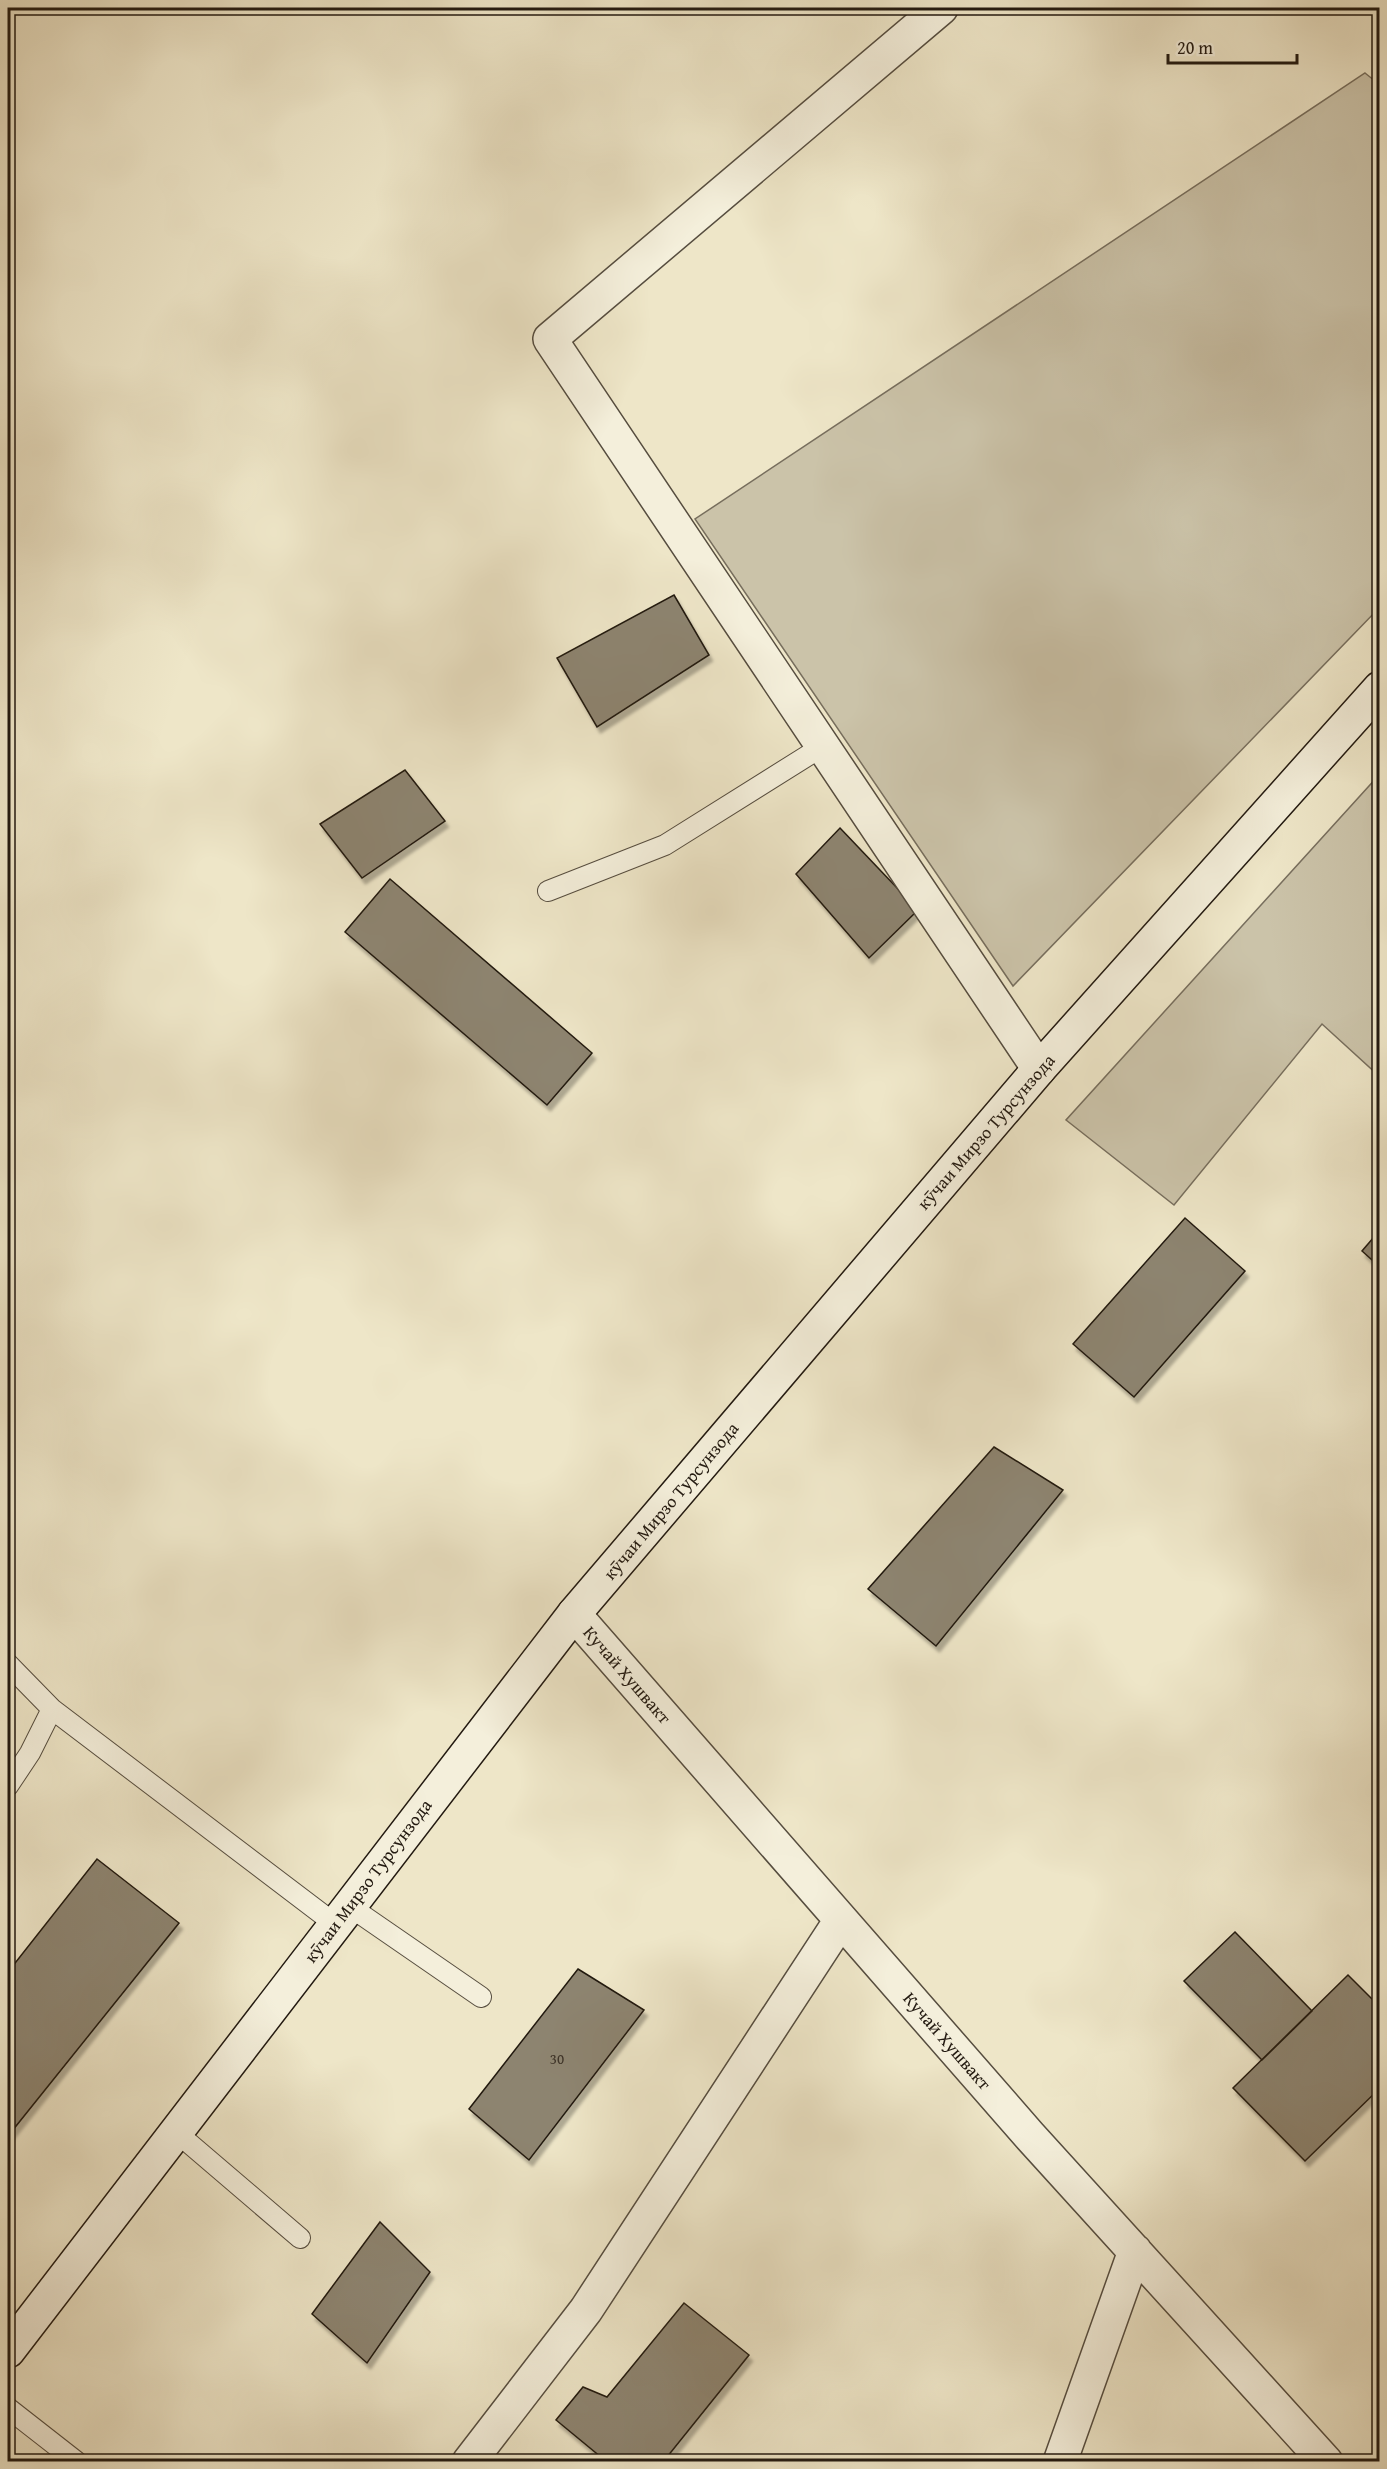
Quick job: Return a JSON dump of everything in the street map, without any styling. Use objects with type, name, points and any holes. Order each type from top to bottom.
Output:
[{"type":"street","points":[[940,8],[550,339],[1039,1069]]},
{"type":"street","name":"кӯчаи Мирзо Турсунзода","points":[[8,2351],[574,1614],[1039,1069],[1380,688]]},
{"type":"street","name":"Кучай Хушвакт","points":[[574,1614],[1029,2135],[1326,2462]]},
{"type":"street","points":[[469,2462],[586,2310],[841,1920]]},
{"type":"street","points":[[1060,2462],[1135,2251]]},
{"type":"lane","points":[[548,891],[665,845],[823,746]]},
{"type":"lane","points":[[8,1664],[52,1709],[342,1915],[481,1997]]},
{"type":"lane","points":[[8,1786],[30,1754],[52,1709]]},
{"type":"lane","points":[[176,2132],[300,2238]]},
{"type":"lane","points":[[8,2408],[76,2462]]},
{"type":"shaded area","points":[[1365,73],[1380,85],[1379,608],[1013,986],[695,519]]},
{"type":"shaded area","points":[[1379,775],[1379,1076],[1322,1024],[1174,1205],[1066,1120]]},
{"type":"building","points":[[674,595],[709,655],[597,727],[557,658]]},
{"type":"building","points":[[405,770],[445,821],[362,878],[320,824]]},
{"type":"building","points":[[840,828],[918,910],[869,958],[796,874]]},
{"type":"building","points":[[390,879],[592,1053],[547,1105],[345,932]]},
{"type":"building","points":[[1185,1218],[1245,1271],[1134,1397],[1073,1344]]},
{"type":"building","points":[[1380,1230],[1380,1267],[1362,1251]]},
{"type":"building","points":[[994,1447],[1063,1490],[936,1646],[868,1589]]},
{"type":"building","points":[[97,1859],[179,1923],[8,2136],[8,1972]]},
{"type":"building","points":[[1235,1932],[1312,2011],[1262,2060],[1184,1981]]},
{"type":"building","points":[[578,1969],[644,2010],[529,2160],[469,2109]]},
{"type":"building","points":[[1348,1975],[1380,2007],[1380,2088],[1305,2161],[1233,2088]]},
{"type":"building","points":[[380,2222],[430,2272],[367,2363],[312,2314]]},
{"type":"building","points":[[684,2303],[749,2355],[663,2462],[607,2462],[556,2420],[583,2387],[607,2397]]}]
